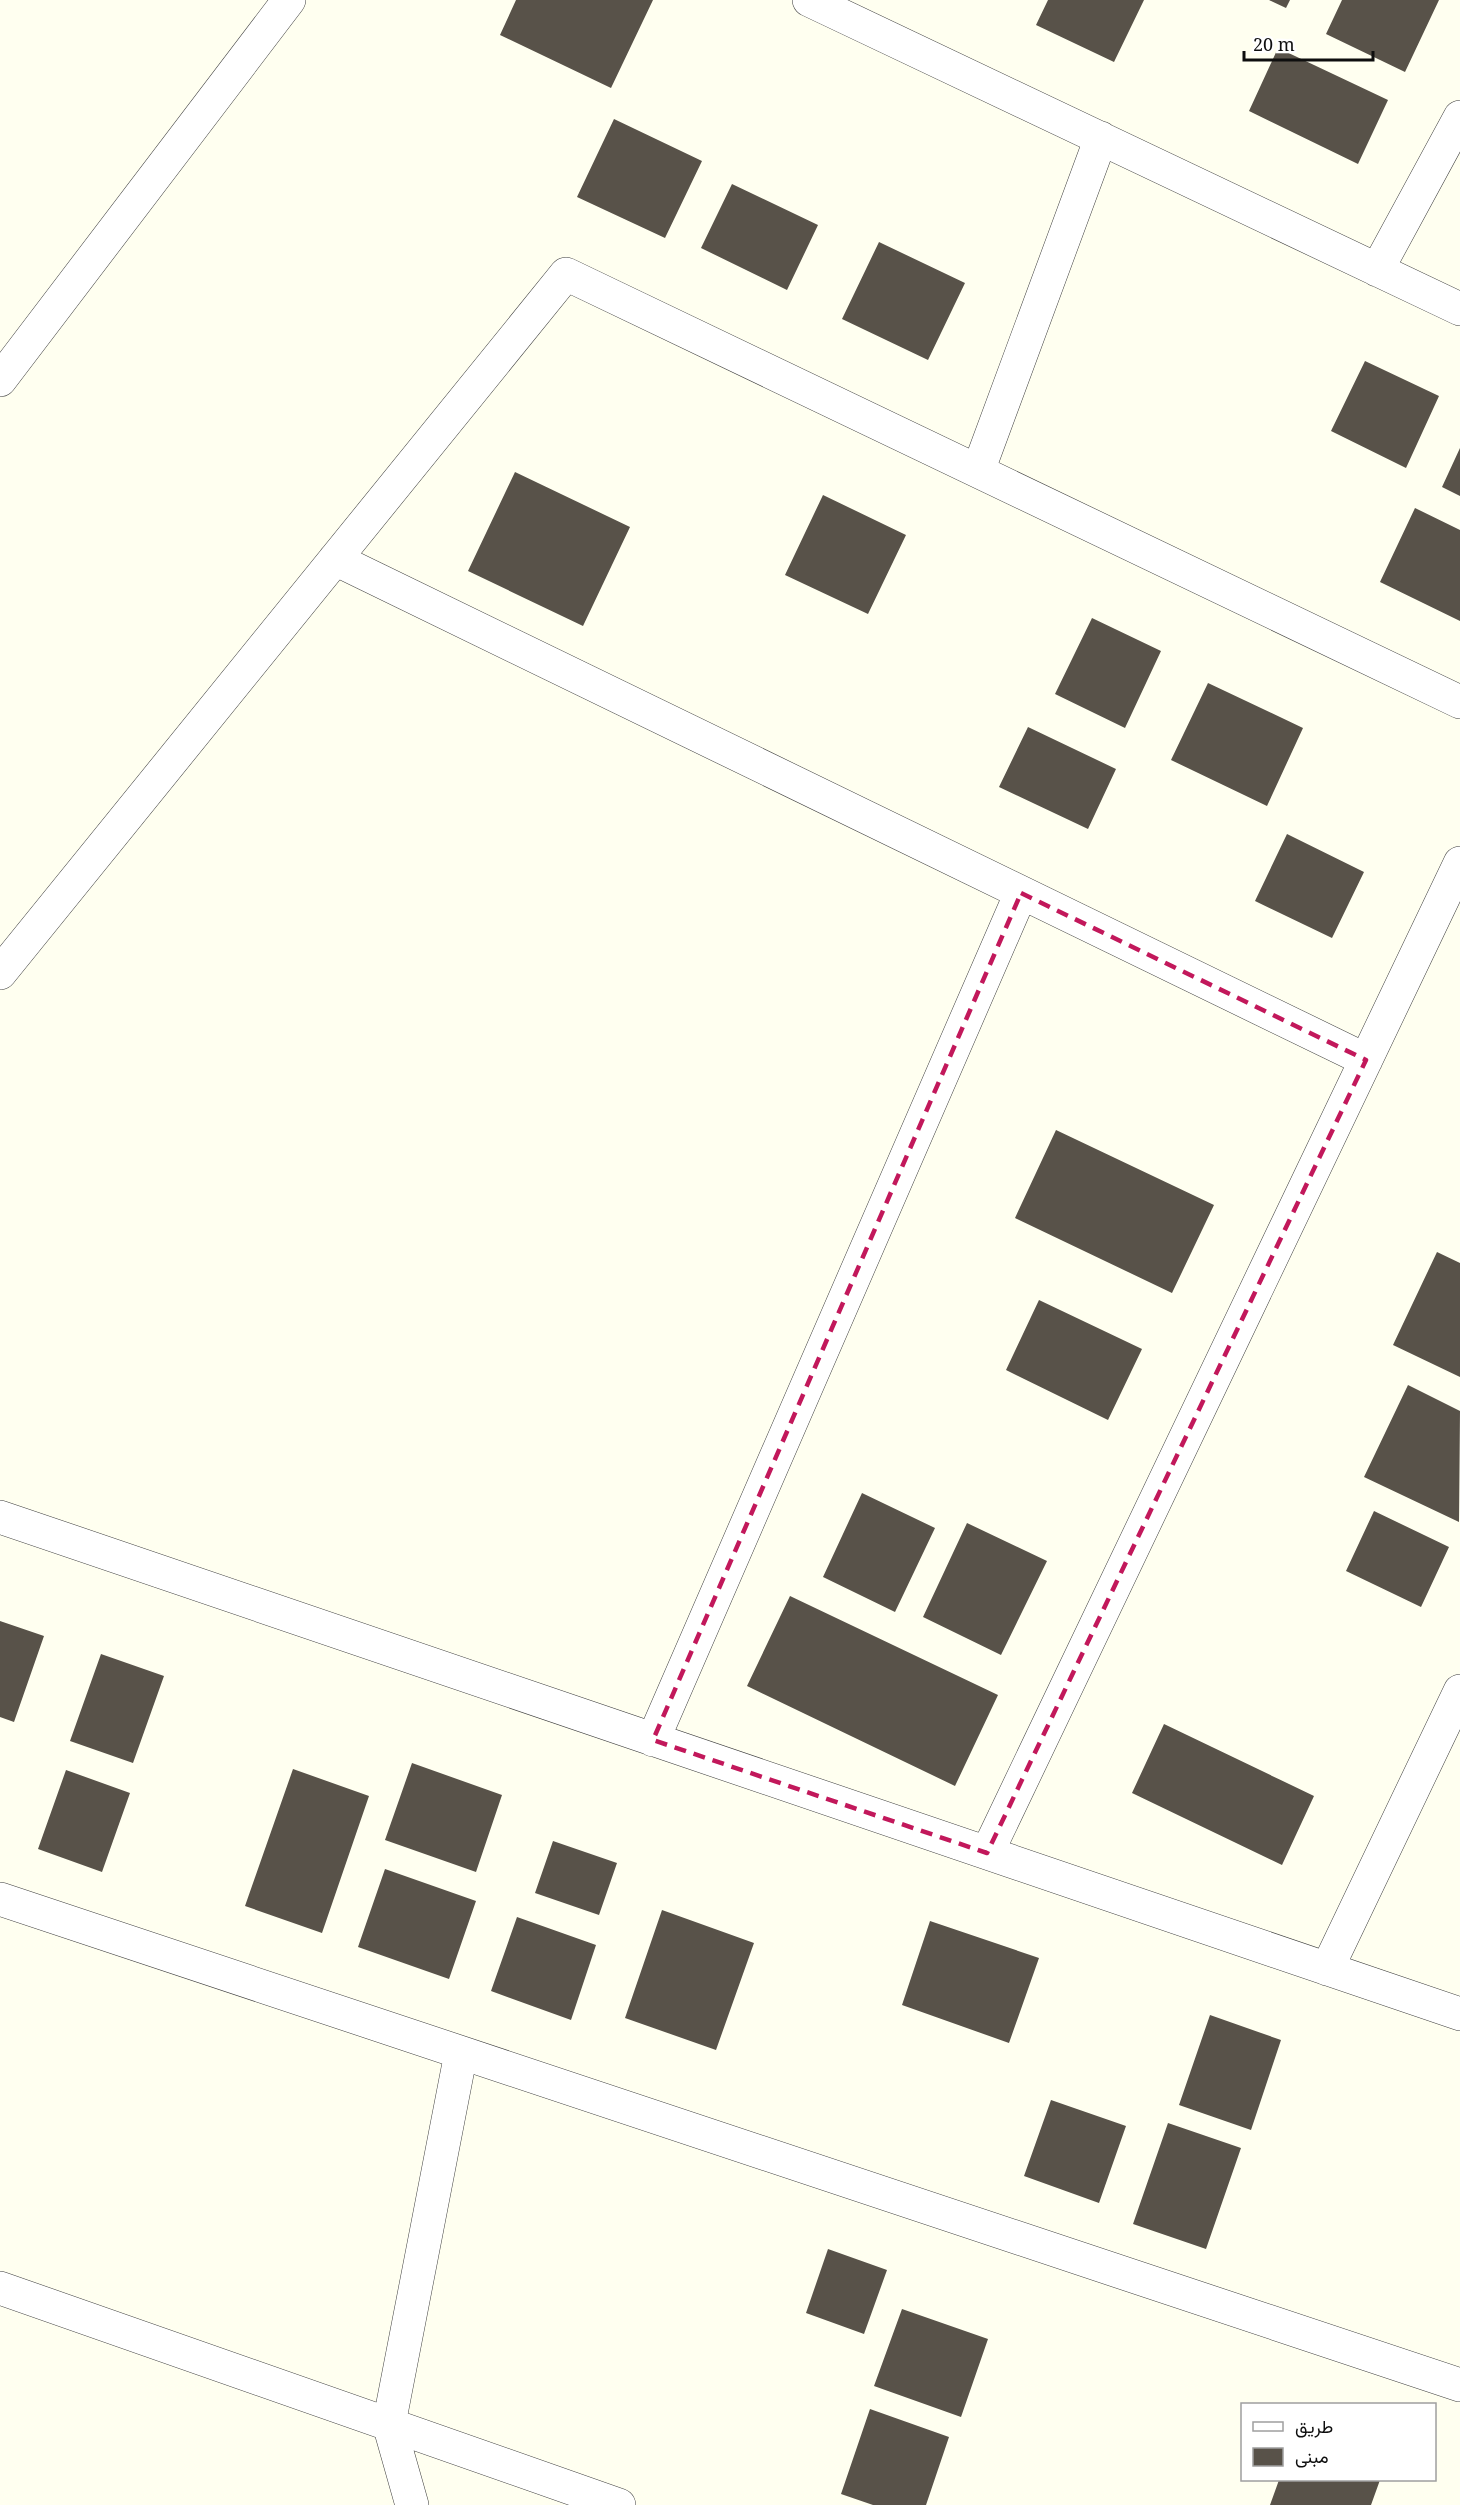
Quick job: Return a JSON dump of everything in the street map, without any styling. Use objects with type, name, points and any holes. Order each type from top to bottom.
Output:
[{"type":"street","points":[[0,380],[289,0]]},
{"type":"street","points":[[809,0],[1460,309]]},
{"type":"street","points":[[1377,270],[1460,117]]},
{"type":"street","points":[[978,471],[1101,138]]},
{"type":"street","points":[[0,972],[566,274],[1460,702]]},
{"type":"street","points":[[335,559],[1366,1060]]},
{"type":"street","points":[[987,1853],[1460,863]]},
{"type":"street","points":[[653,1740],[1021,892]]},
{"type":"street","points":[[0,1516],[1460,2014]]},
{"type":"street","points":[[1328,1969],[1460,1691]]},
{"type":"street","points":[[0,1899],[1460,2385]]},
{"type":"street","points":[[411,2505],[389,2424],[461,2053]]},
{"type":"street","points":[[0,2288],[619,2505]]},
{"type":"highlighted area","points":[[1021,893],[1366,1060],[987,1853],[653,1740]]},
{"type":"building","points":[[516,0],[653,0],[611,88],[500,35]]},
{"type":"building","points":[[1048,0],[1144,0],[1114,62],[1036,25]]},
{"type":"building","points":[[1269,0],[1290,0],[1286,8]]},
{"type":"building","points":[[1342,0],[1439,0],[1405,72],[1326,34]]},
{"type":"building","points":[[1278,48],[1388,100],[1358,164],[1249,111]]},
{"type":"building","points":[[614,119],[702,161],[665,238],[577,197]]},
{"type":"building","points":[[732,184],[818,225],[787,290],[701,248]]},
{"type":"building","points":[[879,242],[965,283],[928,360],[842,319]]},
{"type":"building","points":[[1365,361],[1439,396],[1406,468],[1331,431]]},
{"type":"building","points":[[1460,448],[1460,496],[1442,487]]},
{"type":"building","points":[[515,472],[630,527],[583,626],[468,571]]},
{"type":"building","points":[[823,495],[906,535],[868,614],[785,575]]},
{"type":"building","points":[[1415,508],[1460,530],[1460,621],[1380,582]]},
{"type":"building","points":[[1092,618],[1161,651],[1125,728],[1055,694]]},
{"type":"building","points":[[1208,683],[1303,728],[1267,806],[1171,760]]},
{"type":"building","points":[[1028,727],[1116,769],[1088,829],[999,787]]},
{"type":"building","points":[[1287,834],[1364,872],[1332,938],[1255,901]]},
{"type":"building","points":[[1056,1130],[1214,1205],[1172,1293],[1015,1218]]},
{"type":"building","points":[[1437,1252],[1460,1263],[1460,1377],[1393,1345]]},
{"type":"building","points":[[1039,1300],[1142,1349],[1108,1420],[1006,1370]]},
{"type":"building","points":[[1408,1385],[1460,1411],[1459,1522],[1364,1477]]},
{"type":"building","points":[[862,1493],[935,1528],[895,1612],[823,1577]]},
{"type":"building","points":[[1374,1511],[1449,1547],[1421,1607],[1346,1571]]},
{"type":"building","points":[[967,1523],[1047,1561],[1001,1655],[923,1617]]},
{"type":"building","points":[[790,1596],[998,1695],[955,1786],[747,1686]]},
{"type":"building","points":[[0,1621],[44,1636],[14,1722],[0,1717]]},
{"type":"building","points":[[101,1654],[164,1676],[133,1763],[70,1741]]},
{"type":"building","points":[[1164,1724],[1314,1796],[1282,1865],[1132,1793]]},
{"type":"building","points":[[412,1763],[502,1795],[476,1872],[385,1840]]},
{"type":"building","points":[[293,1769],[369,1796],[322,1933],[245,1906]]},
{"type":"building","points":[[66,1770],[130,1793],[102,1872],[38,1849]]},
{"type":"building","points":[[553,1841],[617,1863],[599,1915],[535,1893]]},
{"type":"building","points":[[385,1869],[476,1901],[449,1979],[358,1947]]},
{"type":"building","points":[[662,1910],[754,1943],[716,2050],[625,2018]]},
{"type":"building","points":[[517,1917],[596,1945],[571,2020],[491,1991]]},
{"type":"building","points":[[930,1921],[1039,1958],[1009,2043],[902,2005]]},
{"type":"building","points":[[1210,2015],[1281,2040],[1251,2130],[1179,2105]]},
{"type":"building","points":[[1051,2100],[1126,2126],[1099,2203],[1024,2176]]},
{"type":"building","points":[[1168,2123],[1241,2148],[1206,2249],[1133,2224]]},
{"type":"building","points":[[828,2249],[887,2270],[864,2334],[806,2313]]},
{"type":"building","points":[[902,2309],[988,2339],[961,2417],[874,2386]]},
{"type":"building","points":[[870,2409],[949,2437],[926,2505],[873,2505],[841,2494]]},
{"type":"building","points":[[1279,2481],[1380,2481],[1371,2505],[1270,2505]]}]
